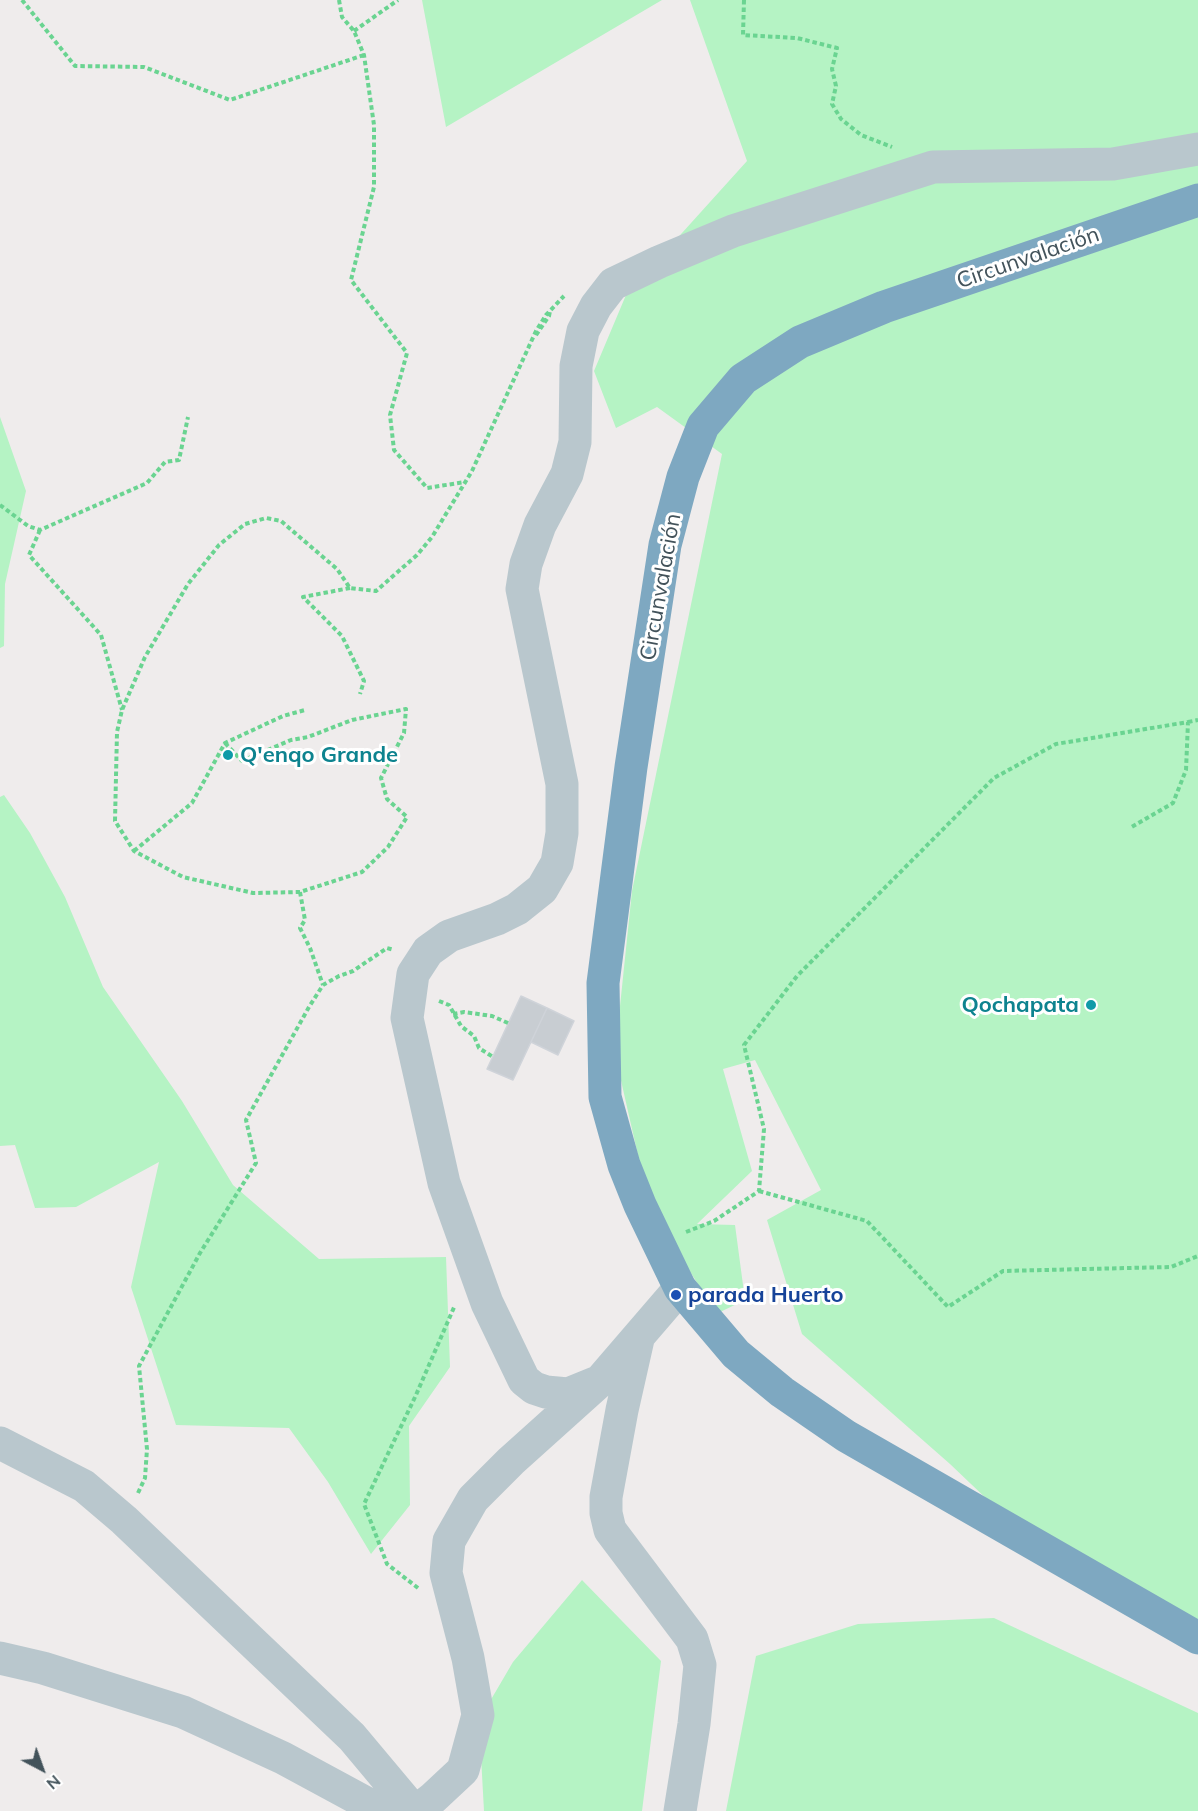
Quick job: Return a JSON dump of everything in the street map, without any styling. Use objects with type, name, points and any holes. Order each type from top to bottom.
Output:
[{"type":"highway","name":"Circunvalación","points":[[1198,200],[884,307],[800,342],[743,378],[703,426],[683,477],[665,545],[631,767],[603,983],[605,1097],[624,1165],[680,1288],[736,1354],[782,1392],[846,1436],[1198,1638]]},
{"type":"street","points":[[600,1381],[568,1394],[540,1390],[524,1380],[487,1303],[444,1183],[407,1018],[413,974],[428,951],[449,936],[497,919],[517,909],[542,889],[557,863],[562,833],[562,784],[522,589],[529,554],[540,525],[567,474],[575,442],[576,366],[583,331],[596,306],[613,284],[733,231],[933,167],[1113,164],[1198,149]]},
{"type":"street","points":[[0,1443],[84,1486],[124,1520],[352,1737],[415,1811],[433,1798],[463,1770],[478,1715],[468,1658],[446,1573],[448,1541],[473,1499],[519,1453],[600,1381],[680,1288]]},
{"type":"street","points":[[639,1336],[621,1410],[606,1497],[606,1513],[610,1530],[692,1639],[700,1665],[694,1724],[680,1811]]},
{"type":"street","points":[[0,1658],[43,1668],[183,1712],[283,1758],[381,1811]]},
{"type":"path","points":[[22,0],[75,66],[144,67],[230,100],[364,55]]},
{"type":"path","points":[[339,0],[342,16],[354,31],[364,55],[374,125],[374,187],[351,280],[407,353],[390,415],[394,450],[427,488],[465,482]]},
{"type":"path","points":[[354,31],[398,0]]},
{"type":"path","points":[[744,0],[743,35],[797,38],[837,48],[832,69],[836,86],[832,104],[841,119],[861,135],[933,167]]},
{"type":"path","points":[[536,336],[550,311]]},
{"type":"path","points":[[360,694],[364,681],[342,636],[303,597],[350,588],[376,591],[417,555],[432,537],[465,482],[546,315]]},
{"type":"path","points":[[0,505],[28,526],[40,530],[147,483],[165,462],[179,460],[188,417]]},
{"type":"path","points":[[225,743],[242,761],[291,740],[309,737],[352,720],[406,709],[404,733],[381,778],[387,799],[407,817],[388,847],[362,872],[300,892],[253,893],[183,877],[134,852],[115,821],[117,732],[122,710],[145,657],[188,584],[219,545],[245,524],[267,518],[281,521],[337,569],[350,588]]},
{"type":"path","points":[[40,530],[29,555],[101,634],[122,710]]},
{"type":"path","points":[[134,852],[192,803],[225,743],[283,716],[305,710]]},
{"type":"path","points":[[759,1191],[764,1130],[744,1045],[797,976],[994,778],[1056,744],[1198,720]]},
{"type":"path","points":[[1130,828],[1173,803],[1186,770],[1188,722]]},
{"type":"path","points":[[300,892],[305,920],[300,928],[310,948],[323,986]]},
{"type":"path","points":[[124,1520],[145,1478],[147,1449],[140,1366],[200,1253],[255,1163],[246,1120],[323,986],[353,971],[387,948]]},
{"type":"path","points":[[449,1005],[461,1026],[474,1036],[479,1048],[493,1057]]},
{"type":"path","points":[[453,1014],[464,1012],[492,1016],[508,1023]]},
{"type":"path","points":[[653,1233],[679,1235],[714,1221],[759,1191],[867,1221],[948,1307],[1004,1271],[1171,1267],[1198,1256]]},
{"type":"path","points":[[459,1620],[387,1564],[364,1504],[416,1395],[463,1286],[478,1277]]},
{"type":"green space","points":[[422,0],[662,0],[446,127]]},
{"type":"green space","points":[[690,0],[1198,0],[1198,1620],[992,1504],[950,1464],[802,1334],[767,1220],[821,1190],[755,1060],[723,1069],[752,1171],[697,1224],[735,1225],[745,1300],[716,1314],[649,1204],[615,1054],[632,891],[722,454],[657,407],[616,428],[594,371],[626,295],[747,161]]},
{"type":"green space","points":[[0,417],[26,491],[5,584],[4,646],[0,648]]},
{"type":"green space","points":[[4,795],[30,833],[65,897],[103,987],[182,1101],[233,1185],[319,1259],[446,1257],[450,1367],[409,1426],[410,1505],[371,1554],[328,1482],[289,1428],[176,1425],[131,1287],[159,1162],[76,1207],[35,1208],[15,1145],[0,1146],[0,797]]},
{"type":"green space","points":[[582,1580],[661,1661],[642,1811],[484,1811],[479,1720],[513,1662]]},
{"type":"green space","points":[[994,1618],[1198,1713],[1198,1811],[726,1811],[756,1656],[858,1624]]},
{"type":"building","points":[[521,996],[547,1008],[513,1080],[487,1069]]},
{"type":"building","points":[[547,1008],[574,1021],[558,1055],[531,1042]]},
{"type":"place","name":"Q'enqo Grande","points":[[228,755]]},
{"type":"place","name":"Qochapata","points":[[1091,1005]]},
{"type":"place","name":"parada Huerto","points":[[676,1295]]}]
